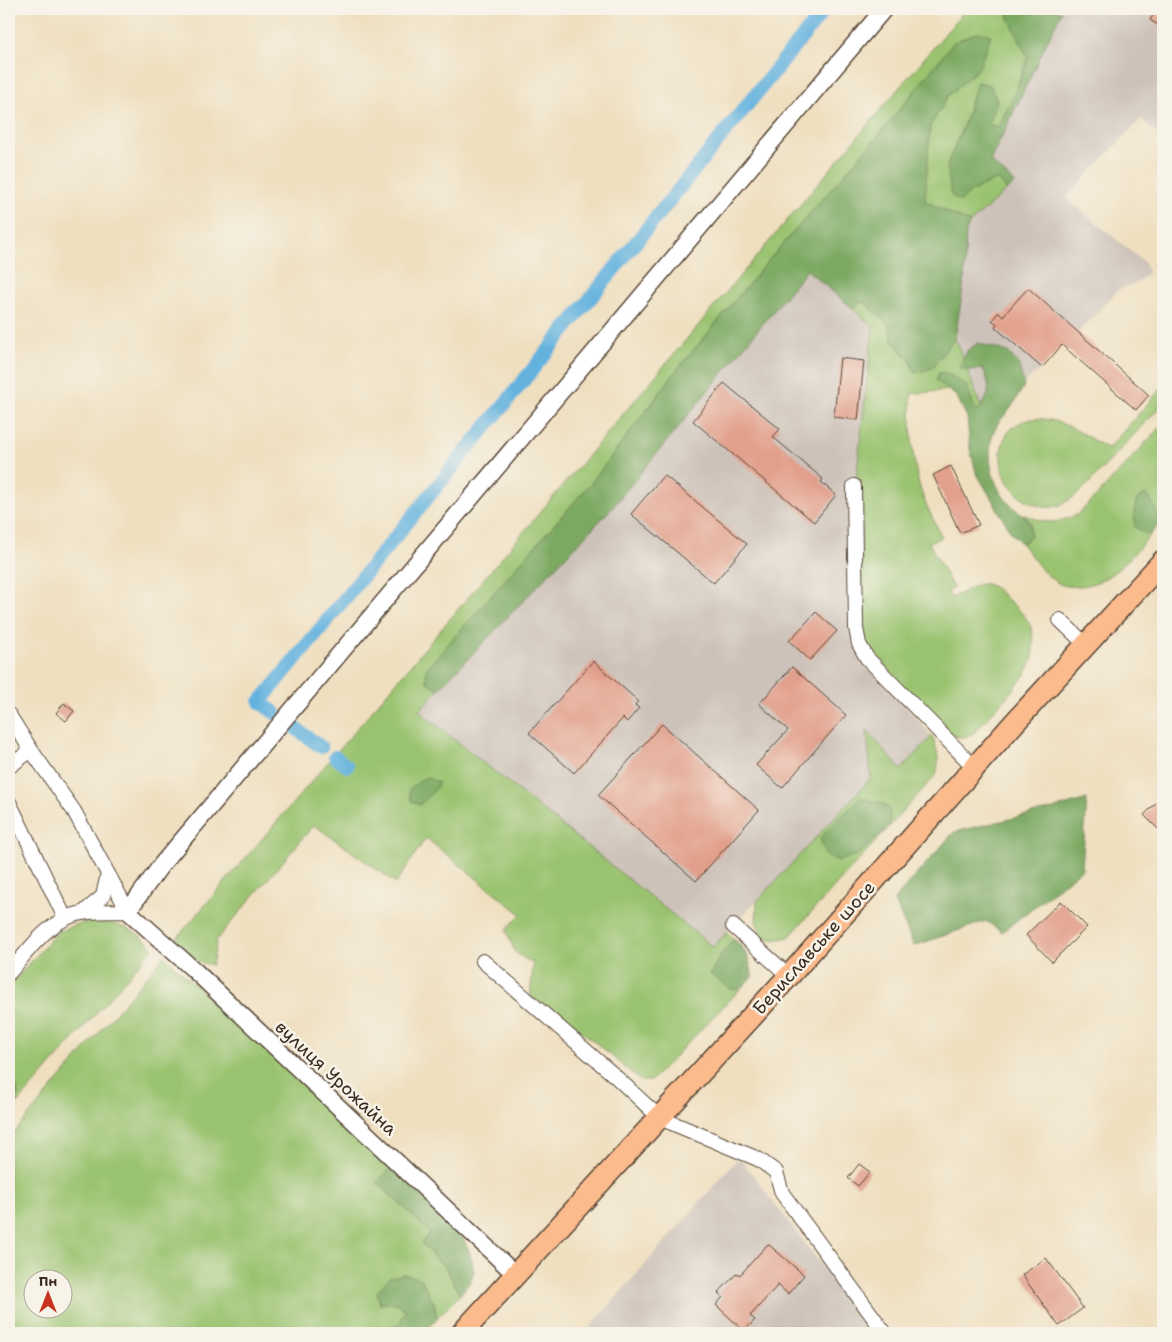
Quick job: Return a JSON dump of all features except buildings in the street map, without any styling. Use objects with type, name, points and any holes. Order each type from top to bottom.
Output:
[{"type":"main road","name":"Бериславське шосе","points":[[462,1333],[789,976],[1163,560]]},
{"type":"street","points":[[128,911],[162,864],[884,9]]},
{"type":"street","points":[[854,486],[856,628],[859,644],[867,658],[974,768]]},
{"type":"street","points":[[1060,620],[1086,645]]},
{"type":"street","points":[[9,715],[74,811],[128,911]]},
{"type":"street","points":[[9,767],[31,750]]},
{"type":"street","points":[[9,802],[65,918]]},
{"type":"street","points":[[82,913],[103,896],[108,874]]},
{"type":"street","points":[[9,973],[49,928],[65,918],[82,913],[128,911]]},
{"type":"street","name":"вулиця Урожайна","points":[[128,911],[194,970],[516,1275]]},
{"type":"street","points":[[733,926],[789,976]]},
{"type":"street","points":[[483,961],[615,1076],[660,1118],[758,1159],[776,1172],[782,1193],[885,1333]]},
{"type":"shaded area","points":[[1063,9],[1163,9],[1163,139],[1141,119],[1066,198],[1145,263],[1148,273],[1137,283],[1118,290],[1078,333],[1003,316],[998,312],[992,319],[997,324],[995,327],[1042,368],[984,415],[955,338],[964,282],[966,231],[970,223],[1015,183],[990,162]]},
{"type":"shaded area","points":[[807,270],[873,326],[856,480],[848,482],[848,618],[854,645],[932,736],[901,770],[867,731],[872,778],[713,947],[419,711],[612,508]]},
{"type":"shaded area","points":[[739,1157],[874,1333],[585,1333]]},
{"type":"green space","points":[[966,9],[1014,9],[1008,16],[1028,57],[1014,96],[998,128],[988,124],[971,99],[966,119],[947,165],[972,191],[998,179],[1007,190],[970,223],[924,201],[930,126],[948,96],[979,68],[954,42],[879,135],[768,261],[677,370],[592,482],[426,669],[427,682],[439,689],[419,711],[713,947],[727,932],[737,942],[747,957],[752,977],[651,1081],[641,1081],[574,1025],[530,997],[533,964],[515,952],[506,930],[521,914],[426,838],[396,883],[314,825],[217,939],[212,965],[198,962],[175,940],[355,731]]},
{"type":"green space","points":[[1014,9],[1062,11],[990,161],[1015,183],[1007,190],[998,179],[972,191],[960,202],[951,195],[947,165],[966,119],[977,82],[990,85],[997,101],[988,124],[998,127],[1014,96],[1028,58],[1008,16]]},
{"type":"green space","points":[[978,32],[991,35],[979,68],[948,96],[930,126],[925,201],[970,223],[966,231],[964,282],[955,338],[932,368],[915,373],[909,359],[892,340],[889,325],[864,301],[852,308],[807,270],[612,508],[439,689],[427,682],[426,669],[592,482],[677,370],[768,261],[879,135],[954,42]]},
{"type":"green space","points":[[863,301],[889,325],[892,340],[909,359],[932,368],[955,338],[964,359],[960,367],[967,369],[981,407],[975,412],[966,385],[947,388],[949,390],[911,394],[912,443],[915,467],[925,503],[942,537],[929,543],[953,588],[948,591],[951,598],[978,585],[990,585],[1022,613],[1032,630],[1033,653],[1028,669],[1006,698],[974,733],[963,737],[957,737],[946,732],[862,640],[861,481],[856,480],[873,327],[852,308]]},
{"type":"green space","points":[[978,343],[1008,352],[1019,365],[1024,386],[1010,409],[997,425],[990,445],[991,468],[999,490],[1005,499],[1025,516],[1029,522],[1030,537],[1022,544],[1012,534],[976,472],[970,449],[967,417],[957,397],[936,380],[939,373],[947,373],[966,385],[976,412],[987,397],[988,381],[986,375],[983,369],[970,370],[960,368],[967,351]]},
{"type":"green space","points":[[1163,386],[1163,404],[1087,485],[1069,500],[1054,507],[1040,506],[1017,494],[1007,481],[1002,467],[1001,452],[1005,438],[1013,427],[1026,420],[1052,420],[1077,431],[1108,449]]},
{"type":"green space","points":[[1163,424],[1163,520],[1127,561],[1105,578],[1094,583],[1071,586],[1058,583],[1050,578],[1022,544],[1030,537],[1031,523],[1023,514],[1042,521],[1057,522],[1077,515]]},
{"type":"green space","points":[[1146,494],[1151,500],[1161,522],[1151,534],[1146,534],[1135,527],[1134,511],[1137,499]]},
{"type":"green space","points":[[867,730],[901,770],[932,736],[938,755],[936,775],[789,937],[774,940],[763,937],[756,922],[757,901],[871,778]]},
{"type":"green space","points":[[426,777],[439,783],[420,805],[411,801],[409,789]]},
{"type":"green space","points":[[860,798],[885,804],[890,812],[890,826],[859,854],[839,861],[826,856],[820,838]]},
{"type":"green space","points":[[1087,799],[1082,869],[1002,932],[986,921],[914,946],[894,900],[954,832],[1053,809]]},
{"type":"green space","points":[[93,921],[133,931],[153,948],[17,1104],[18,1095],[9,1046],[11,1031],[9,1023],[9,987],[57,932]]},
{"type":"green space","points":[[734,939],[747,956],[752,977],[740,989],[730,989],[710,974],[721,954]]},
{"type":"green space","points":[[164,956],[392,1167],[377,1183],[431,1233],[435,1258],[445,1266],[460,1295],[437,1318],[434,1303],[395,1303],[406,1310],[400,1323],[377,1333],[9,1333],[9,1139]]},
{"type":"green space","points":[[9,1023],[11,1031],[9,1046]]},
{"type":"green space","points":[[9,1046],[18,1095],[17,1104],[9,1114]]},
{"type":"green space","points":[[392,1167],[459,1232],[469,1250],[474,1271],[470,1282],[460,1295],[445,1266],[435,1259],[422,1243],[430,1233],[377,1182]]},
{"type":"green space","points":[[405,1274],[421,1279],[434,1303],[437,1318],[424,1333],[377,1333],[400,1323],[406,1310],[395,1303],[380,1304],[377,1292],[389,1278]]},
{"type":"waterway","points":[[275,713],[260,702],[825,9]]},
{"type":"waterway","points":[[294,727],[321,747]]},
{"type":"waterway","points":[[335,757],[347,766]]}]
